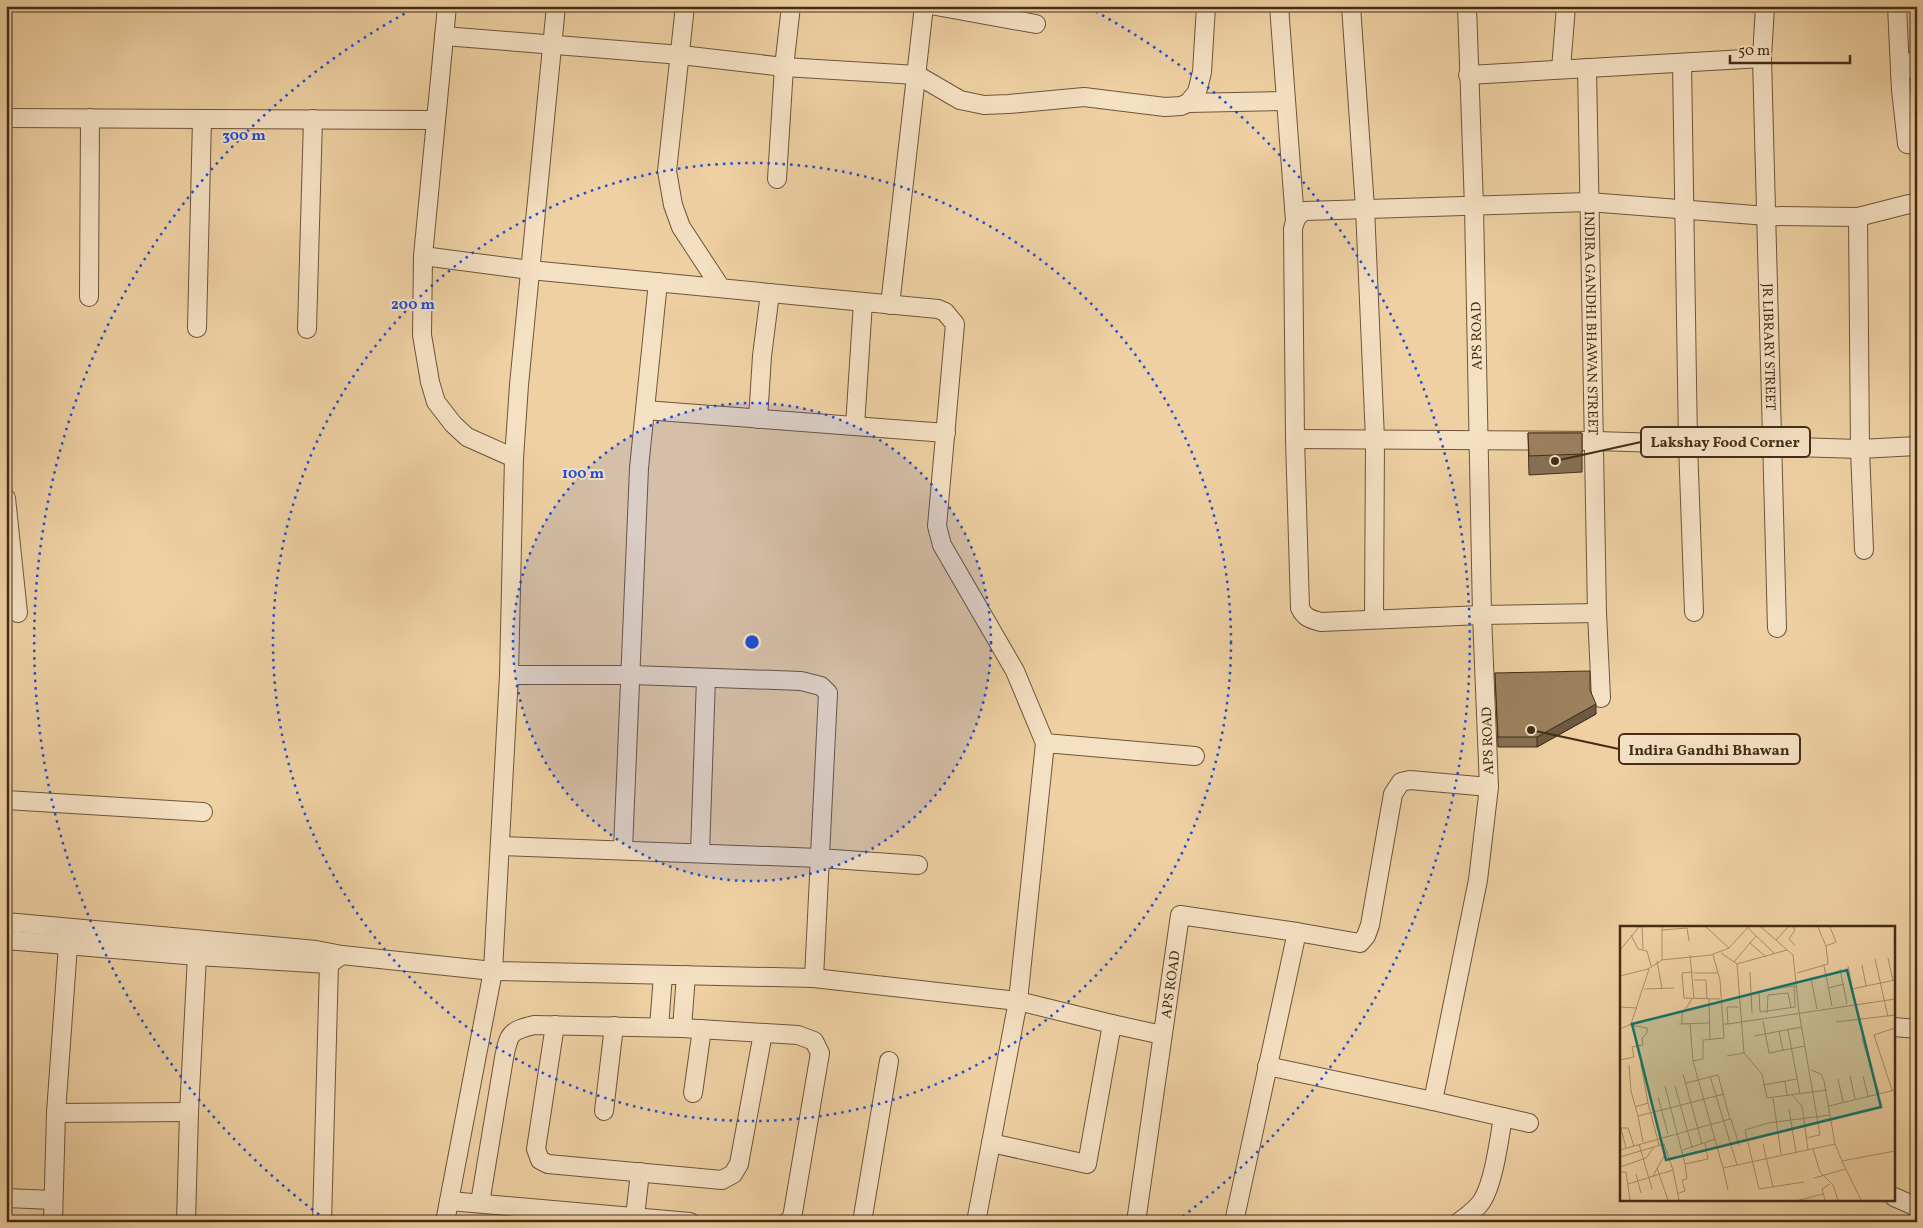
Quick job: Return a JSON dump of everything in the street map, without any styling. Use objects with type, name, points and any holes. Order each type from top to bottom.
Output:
[{"type":"street","points":[[447,6],[423,256],[422,335],[430,382],[436,402],[453,424],[467,437],[514,458]]},
{"type":"street","points":[[445,1222],[494,971],[508,675],[518,385],[556,6]]},
{"type":"street","points":[[685,6],[667,171],[673,205],[681,227],[721,288]]},
{"type":"street","points":[[777,179],[784,67],[791,6]]},
{"type":"street","points":[[890,305],[924,6]]},
{"type":"street","points":[[936,6],[1036,24]]},
{"type":"street","points":[[1188,103],[1197,92],[1202,72],[1206,6]]},
{"type":"street","points":[[1279,6],[1295,221]]},
{"type":"street","points":[[1351,6],[1365,208],[1375,439],[1374,620]]},
{"type":"street","name":"APS ROAD","points":[[1136,1222],[1180,915],[1360,943],[1366,936],[1370,924],[1393,794],[1400,782],[1410,780],[1489,787],[1482,615],[1474,207],[1467,6]]},
{"type":"street","points":[[1561,69],[1566,6]]},
{"type":"street","name":"JR LIBRARY STREET","points":[[1765,6],[1762,58],[1778,628]]},
{"type":"street","points":[[1897,6],[1900,75],[1907,144],[1917,145]]},
{"type":"street","points":[[444,36],[552,43],[784,67],[917,75],[960,100],[984,104],[1009,104],[1084,97],[1164,107],[1181,106],[1188,103],[1286,101]]},
{"type":"street","points":[[1468,75],[1762,58]]},
{"type":"street","points":[[1900,75],[1917,58]]},
{"type":"street","points":[[1682,63],[1688,444],[1694,612]]},
{"type":"street","name":"INDIRA GANDHI BHAWAN STREET","points":[[1587,68],[1597,613],[1601,698]]},
{"type":"street","points":[[6,118],[436,120]]},
{"type":"street","points":[[89,298],[90,118]]},
{"type":"street","points":[[197,328],[202,119]]},
{"type":"street","points":[[307,329],[313,119]]},
{"type":"street","points":[[1597,613],[1482,615],[1321,622],[1304,616],[1300,608],[1295,439],[1293,229],[1299,214],[1305,211],[1365,208],[1474,207],[1589,202],[1767,216],[1858,217],[1909,204],[1917,204]]},
{"type":"street","points":[[1858,217],[1860,449],[1864,550]]},
{"type":"street","points":[[423,256],[530,270],[938,309],[945,312],[955,324],[937,526],[942,545],[1016,670],[1045,743],[1018,1000],[976,1222]]},
{"type":"street","points":[[623,849],[632,675],[639,468],[658,282]]},
{"type":"street","points":[[758,419],[762,356],[770,293]]},
{"type":"street","points":[[855,426],[863,302]]},
{"type":"street","points":[[645,410],[946,433]]},
{"type":"street","points":[[1295,439],[1595,441],[1772,448],[1860,449],[1917,446]]},
{"type":"street","points":[[6,498],[18,614]]},
{"type":"street","points":[[508,675],[632,675],[801,681],[821,686],[828,693],[814,978]]},
{"type":"street","points":[[700,853],[706,678]]},
{"type":"street","points":[[1045,743],[1195,756]]},
{"type":"street","points":[[1433,1101],[1478,880],[1489,787]]},
{"type":"street","points":[[6,800],[203,812]]},
{"type":"street","points":[[500,846],[623,849],[819,858],[918,865]]},
{"type":"street","points":[[6,922],[316,950],[335,960]]},
{"type":"street","points":[[1234,1222],[1296,932]]},
{"type":"street","points":[[6,940],[197,956],[335,960],[494,971],[814,978],[1018,1000],[1162,1035]]},
{"type":"street","points":[[53,1222],[56,1113],[68,945]]},
{"type":"street","points":[[186,1222],[189,1112],[197,956]]},
{"type":"street","points":[[322,1222],[335,960]]},
{"type":"street","points":[[659,1027],[663,974]]},
{"type":"street","points":[[682,1028],[686,975]]},
{"type":"street","points":[[991,1143],[1087,1164],[1112,1024]]},
{"type":"street","points":[[480,1203],[508,1040],[516,1029],[534,1025],[555,1025],[763,1032],[798,1035],[814,1042],[820,1053],[792,1218],[787,1222]]},
{"type":"street","points":[[555,1025],[536,1149],[540,1160],[548,1164],[722,1180],[733,1174],[739,1164],[763,1032]]},
{"type":"street","points":[[604,1111],[614,1026]]},
{"type":"street","points":[[1896,1027],[1917,1029]]},
{"type":"street","points":[[693,1093],[702,1029]]},
{"type":"street","points":[[862,1222],[889,1061]]},
{"type":"street","points":[[1267,1066],[1529,1123]]},
{"type":"street","points":[[56,1113],[189,1112]]},
{"type":"street","points":[[465,1116],[494,1120]]},
{"type":"street","points":[[1458,1222],[1471,1213],[1482,1201],[1489,1185],[1503,1117]]},
{"type":"street","points":[[635,1217],[640,1172]]},
{"type":"street","points":[[6,1198],[53,1200]]},
{"type":"street","points":[[1896,1198],[1917,1207]]},
{"type":"street","points":[[449,1200],[690,1222]]},
{"type":"building","points":[[1528,433],[1582,433],[1582,454],[1529,456]]},
{"type":"building","points":[[1590,671],[1590,690],[1596,704],[1537,737],[1498,737],[1495,673]]},
{"type":"place","name":"Lakshay Food Corner","points":[[1555,461]]},
{"type":"place","name":"Indira Gandhi Bhawan","points":[[1531,730]]}]
